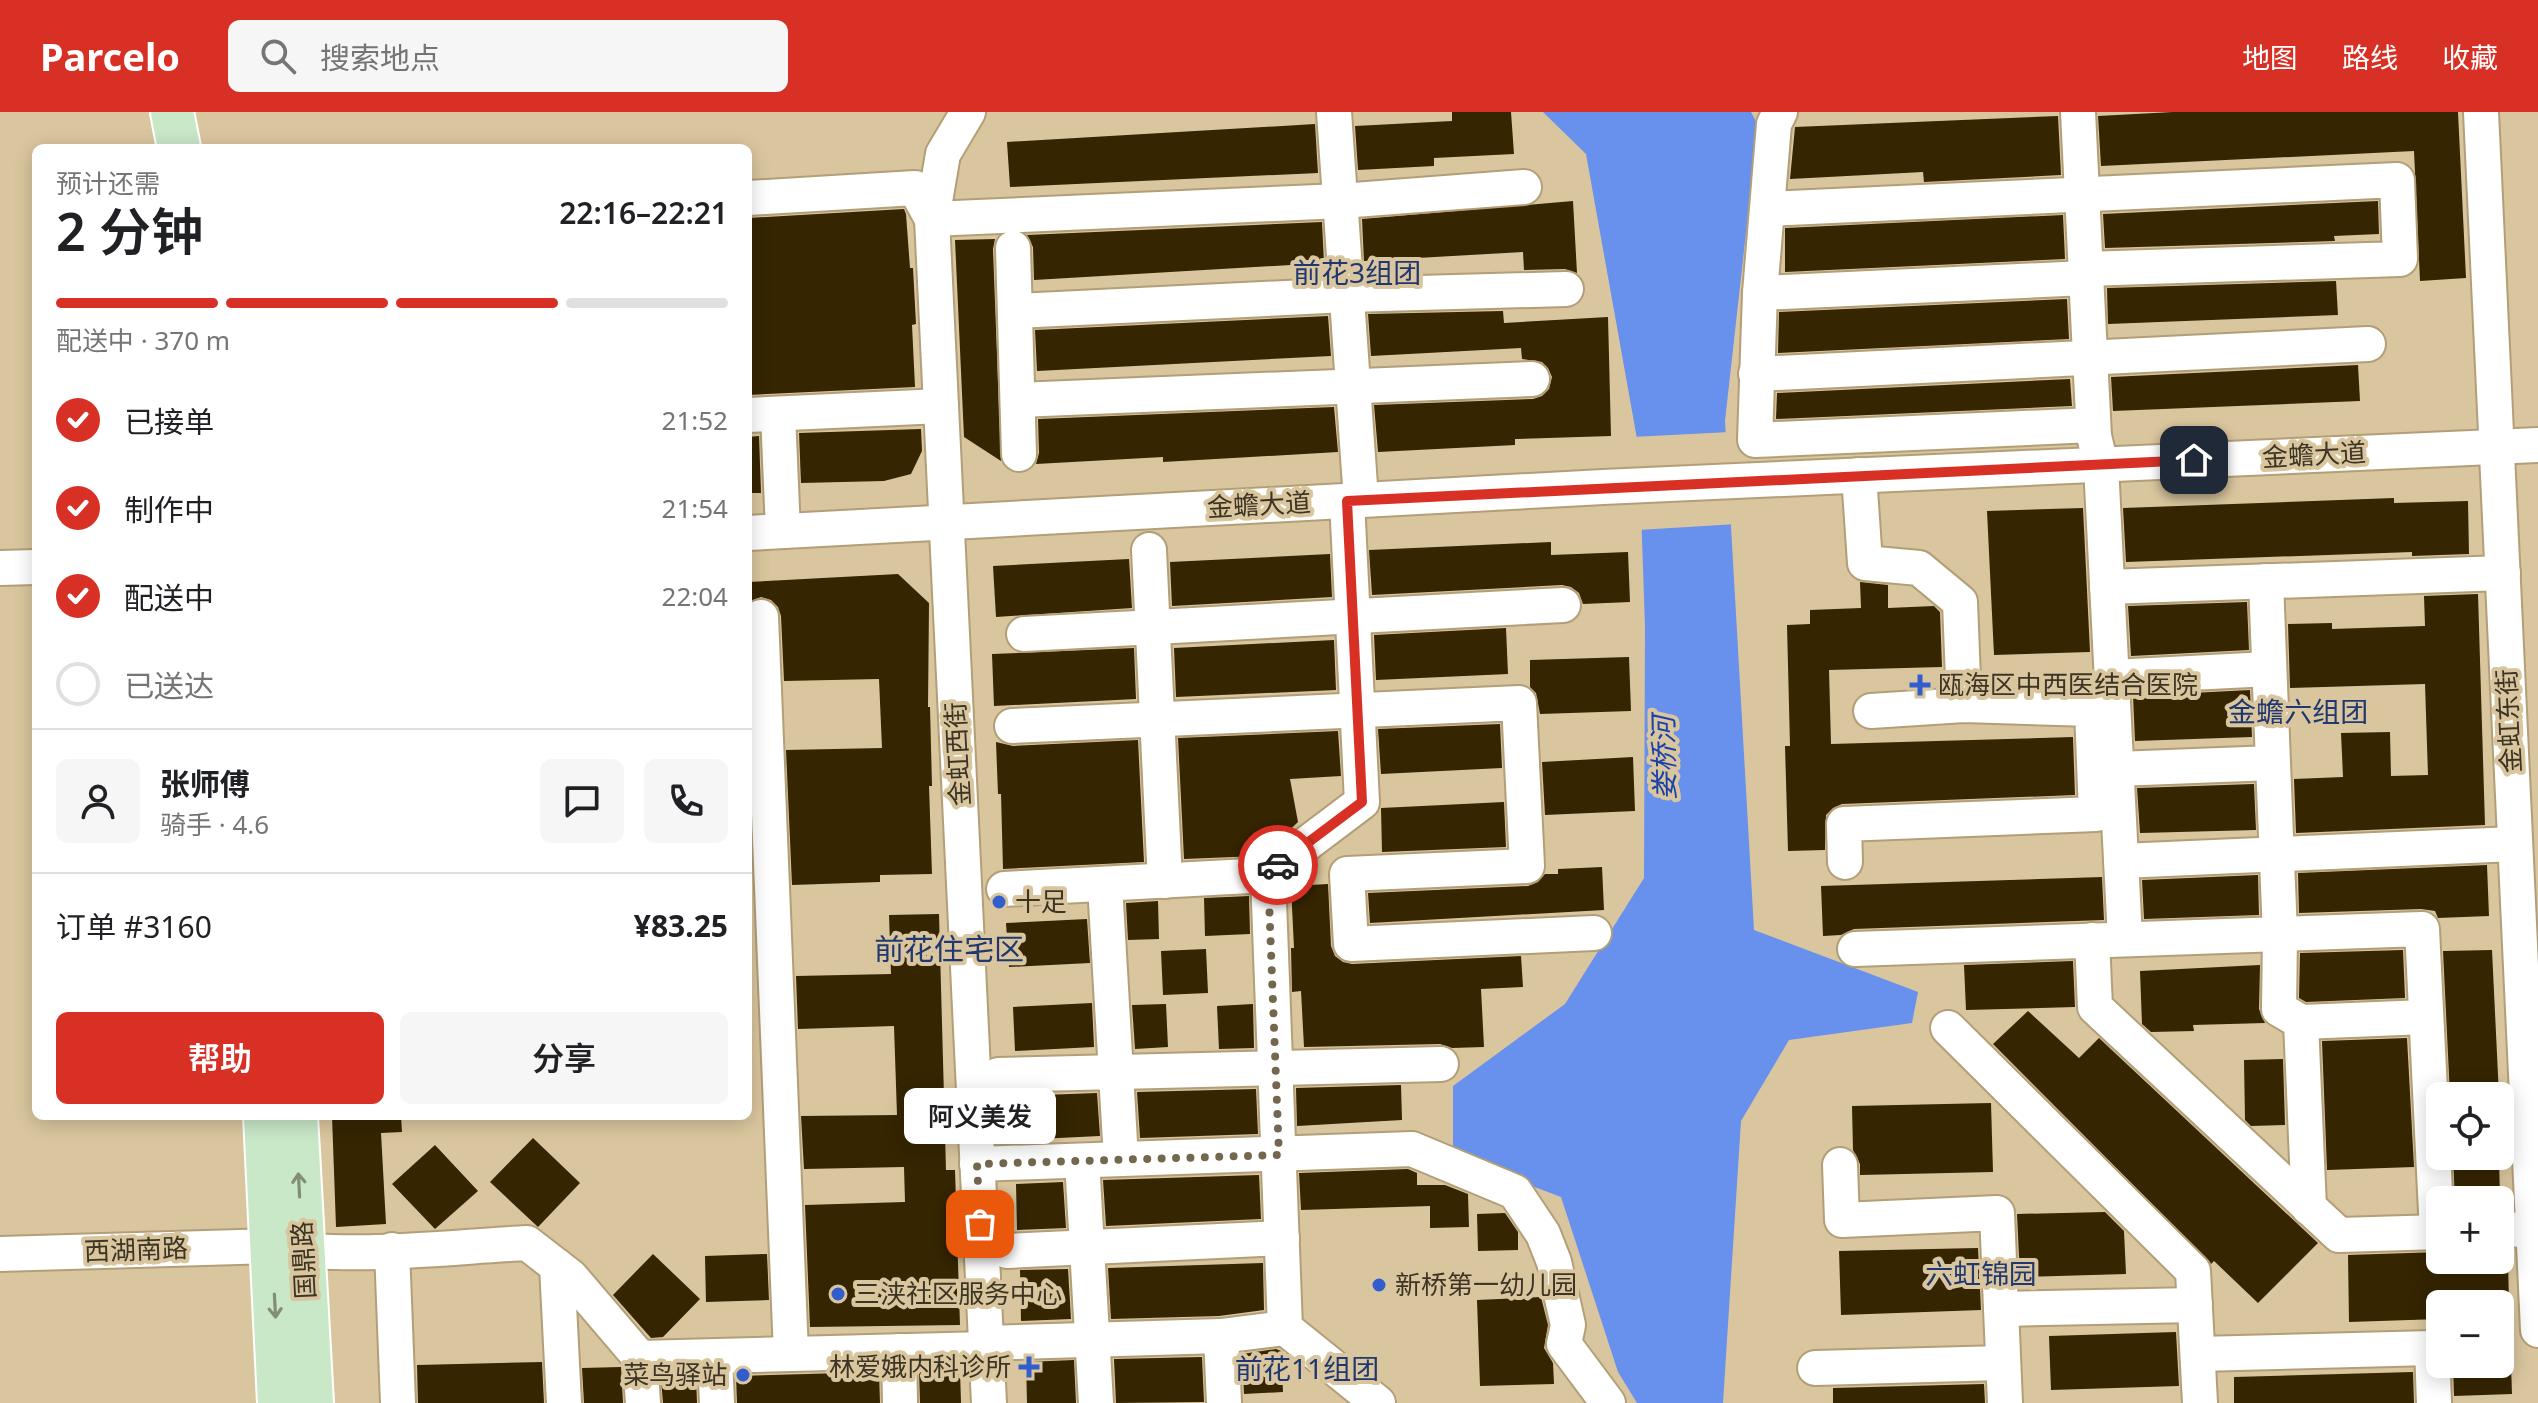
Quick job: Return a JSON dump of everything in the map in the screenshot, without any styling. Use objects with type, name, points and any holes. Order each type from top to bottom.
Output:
[{"type":"main road","points":[[147,112],[153,144]]},
{"type":"main road","points":[[172,112],[178,144]]},
{"type":"main road","name":"国鼎路","points":[[266,1120],[312,1403]]},
{"type":"main road","name":"国鼎路","points":[[279,1403],[296,1120]]},
{"type":"street","name":"金虹西街","points":[[968,112],[943,154],[932,219],[989,1403]]},
{"type":"street","points":[[1285,1328],[1268,873],[1362,802],[1353,617],[1353,384],[1334,112]]},
{"type":"street","points":[[1780,112],[1774,124],[1760,293],[1755,440],[2093,425]]},
{"type":"street","points":[[2078,112],[2093,425],[2101,465],[2121,861],[2095,1007],[2339,1235],[2426,1232]]},
{"type":"street","name":"金虹东街","points":[[2481,112],[2503,573],[2522,828],[2524,1229],[2538,1330]]},
{"type":"street","points":[[1760,293],[2086,273],[2400,259],[2397,180],[1768,209]]},
{"type":"street","points":[[752,198],[915,188],[932,219],[1341,201],[1524,187]]},
{"type":"street","points":[[1013,248],[1019,454]]},
{"type":"street","points":[[1015,311],[1347,295],[1566,289]]},
{"type":"street","points":[[1756,374],[2368,344]]},
{"type":"street","points":[[1018,400],[1532,379]]},
{"type":"street","points":[[783,531],[763,414],[941,406]]},
{"type":"street","name":"金蟾大道","points":[[752,533],[1603,487],[2538,445]]},
{"type":"street","points":[[1859,475],[1865,563],[1919,568],[1960,602],[1964,705]]},
{"type":"street","points":[[1149,550],[1165,881]]},
{"type":"street","points":[[0,568],[32,567]]},
{"type":"street","points":[[2107,587],[2503,573]]},
{"type":"street","points":[[2266,581],[2280,934],[2279,1009],[2301,1022],[2426,1017]]},
{"type":"street","points":[[1024,634],[1563,605]]},
{"type":"street","points":[[761,617],[791,1354]]},
{"type":"street","points":[[2112,677],[2269,669]]},
{"type":"street","points":[[1012,726],[1519,703],[1527,866],[1347,874],[1351,944],[1594,933]]},
{"type":"street","points":[[1845,862],[1844,824],[2096,814],[2092,709],[1964,705],[1871,711]]},
{"type":"street","points":[[2116,769],[2273,763]]},
{"type":"street","points":[[2121,861],[2276,854],[2522,828]]},
{"type":"street","points":[[1004,889],[1268,875]]},
{"type":"street","points":[[1105,885],[1121,1159]]},
{"type":"street","points":[[1855,949],[2422,929],[2435,1186]]},
{"type":"street","points":[[2301,1022],[2309,1208]]},
{"type":"street","points":[[1948,1028],[2193,1271],[2200,1403]]},
{"type":"street","points":[[998,1075],[1441,1064]]},
{"type":"street","points":[[977,1164],[1412,1149],[1515,1192],[1543,1234],[1554,1262],[1568,1325],[1564,1344],[1608,1403]]},
{"type":"street","points":[[1082,1161],[1096,1403]]},
{"type":"street","points":[[1840,1165],[1842,1220],[1997,1213],[2005,1403]]},
{"type":"street","points":[[1007,1251],[1282,1238]]},
{"type":"street","name":"西湖南路","points":[[0,1254],[392,1250],[527,1243],[571,1277],[640,1358]]},
{"type":"street","points":[[392,1250],[398,1403]]},
{"type":"street","points":[[557,1266],[564,1403]]},
{"type":"street","points":[[2001,1309],[2195,1305]]},
{"type":"street","points":[[643,1403],[640,1358],[914,1351],[1221,1336],[1285,1328],[1378,1403]]},
{"type":"street","points":[[1221,1336],[1224,1403]]},
{"type":"street","points":[[2198,1354],[2432,1348],[2434,1403]]},
{"type":"street","points":[[900,1403],[914,1351]]},
{"type":"street","points":[[715,1357],[717,1403]]},
{"type":"street","points":[[1815,1368],[2003,1363]]},
{"type":"water","name":"娄桥河","points":[[1543,112],[1751,112],[1758,125],[1725,421],[1754,930],[1918,992],[1912,1023],[1789,1040],[1741,1121],[1723,1403],[1637,1403],[1618,1372],[1561,1197],[1453,1156],[1453,1086],[1565,1004],[1644,878],[1645,627],[1639,450],[1586,154]]},
{"type":"pier","points":[[1730,432],[1737,524],[1638,530],[1632,437]]},
{"type":"building","points":[[1452,112],[1511,112],[1514,154],[1434,158],[1434,166],[1358,170],[1355,126],[1452,121]]},
{"type":"building","points":[[2173,112],[2458,112],[2466,278],[2420,281],[2414,151],[2101,166],[2098,116]]},
{"type":"building","points":[[2058,116],[2061,175],[1924,182],[1923,172],[1790,179],[1795,127]]},
{"type":"building","points":[[1315,124],[1318,173],[1010,187],[1007,142]]},
{"type":"building","points":[[1573,201],[1577,273],[1565,269],[1524,270],[1523,252],[1364,261],[1362,219]]},
{"type":"building","points":[[2378,201],[2379,234],[2334,236],[2335,241],[2105,248],[2103,214]]},
{"type":"building","points":[[904,209],[910,268],[913,268],[915,387],[752,395],[752,218]]},
{"type":"building","points":[[2063,215],[2065,259],[1785,272],[1785,228]]},
{"type":"building","points":[[1322,222],[1324,263],[1034,280],[1033,247],[1027,235]]},
{"type":"building","points":[[995,239],[1001,461],[964,437],[955,240]]},
{"type":"building","points":[[2336,281],[2338,315],[2108,324],[2107,288]]},
{"type":"building","points":[[2067,299],[2069,339],[1778,353],[1779,312]]},
{"type":"building","points":[[1503,311],[1504,323],[1608,317],[1611,436],[1515,439],[1515,445],[1378,452],[1374,405],[1533,399],[1549,389],[1552,377],[1542,362],[1522,359],[1521,348],[1371,356],[1368,314]]},
{"type":"building","points":[[1328,316],[1331,356],[1037,371],[1035,330]]},
{"type":"building","points":[[2358,365],[2360,401],[2113,411],[2111,377]]},
{"type":"building","points":[[2070,379],[2072,406],[1776,419],[1777,393]]},
{"type":"building","points":[[1334,407],[1338,452],[1163,462],[1163,457],[1036,464],[1039,453],[1038,419]]},
{"type":"building","points":[[921,429],[922,451],[911,474],[884,481],[801,483],[799,433]]},
{"type":"building","points":[[759,436],[761,493],[752,493],[752,437]]},
{"type":"building","points":[[2394,498],[2394,503],[2468,501],[2469,554],[2412,556],[2412,552],[2126,562],[2123,508]]},
{"type":"building","points":[[2083,508],[2090,652],[1994,655],[1987,511]]},
{"type":"building","points":[[1551,542],[1551,555],[1628,552],[1630,602],[1583,604],[1579,593],[1562,585],[1372,595],[1369,550]]},
{"type":"building","points":[[1330,554],[1332,597],[1172,606],[1170,562]]},
{"type":"building","points":[[1129,559],[1132,608],[996,617],[993,566]]},
{"type":"building","points":[[898,574],[929,603],[932,874],[880,875],[880,882],[792,885],[786,750],[882,748],[879,679],[784,681],[781,616],[771,600],[761,597],[752,600],[752,582]]},
{"type":"building","points":[[1860,582],[1888,585],[1888,608],[1934,606],[1940,612],[1942,667],[1829,670],[1831,744],[2073,737],[2075,795],[1842,804],[1826,815],[1825,850],[1788,851],[1785,746],[1790,746],[1787,625],[1810,624],[1810,610],[1861,608]]},
{"type":"building","points":[[2478,594],[2485,825],[2296,833],[2294,779],[2343,777],[2341,733],[2390,732],[2391,776],[2428,775],[2425,684],[2290,688],[2288,624],[2332,623],[2332,629],[2425,626],[2424,596]]},
{"type":"building","points":[[2247,602],[2249,650],[2131,656],[2128,606]]},
{"type":"building","points":[[1506,628],[1508,674],[1376,680],[1374,635]]},
{"type":"building","points":[[1334,640],[1336,690],[1176,697],[1174,648]]},
{"type":"building","points":[[1134,648],[1136,699],[994,706],[992,654]]},
{"type":"building","points":[[1629,657],[1631,711],[1540,714],[1536,693],[1530,687],[1530,660]]},
{"type":"building","points":[[2250,690],[2252,737],[2135,741],[2133,696]]},
{"type":"building","points":[[1500,724],[1502,768],[1381,774],[1378,729]]},
{"type":"building","points":[[1338,731],[1341,776],[1290,779],[1298,822],[1281,838],[1258,856],[1184,859],[1178,738]]},
{"type":"building","points":[[1138,740],[1144,862],[1003,869],[996,742],[1013,746]]},
{"type":"building","points":[[1633,757],[1635,811],[1545,815],[1542,762]]},
{"type":"building","points":[[2254,784],[2256,830],[2140,833],[2137,788]]},
{"type":"building","points":[[1504,802],[1506,847],[1382,852],[1381,808]]},
{"type":"building","points":[[2487,865],[2489,916],[2438,918],[2435,911],[2421,909],[2299,913],[2298,873]]},
{"type":"building","points":[[1602,867],[1604,910],[1370,923],[1368,893],[1528,886],[1538,882],[1545,874],[1558,874],[1558,869]]},
{"type":"building","points":[[2258,875],[2259,915],[2144,919],[2142,880]]},
{"type":"building","points":[[2102,877],[2104,920],[1854,929],[1841,935],[1823,936],[1821,886]]},
{"type":"building","points":[[1328,884],[1331,946],[1335,956],[1343,962],[1521,956],[1523,987],[1481,989],[1484,1047],[1452,1048],[1440,1044],[1304,1047],[1301,991],[1292,992],[1291,948],[1294,948],[1291,886]]},
{"type":"building","points":[[1249,896],[1250,934],[1205,936],[1204,898]]},
{"type":"building","points":[[1158,901],[1159,939],[1128,940],[1126,903]]},
{"type":"building","points":[[939,914],[946,1170],[955,1170],[960,1325],[810,1327],[805,1205],[905,1202],[904,1167],[804,1169],[801,1116],[897,1115],[894,1026],[798,1029],[796,976],[891,974],[889,915]]},
{"type":"building","points":[[1087,919],[1090,963],[1009,967],[1006,923]]},
{"type":"building","points":[[1206,949],[1208,993],[1163,995],[1161,951]]},
{"type":"building","points":[[2403,950],[2405,998],[2306,1002],[2299,998],[2300,953]]},
{"type":"building","points":[[2492,950],[2498,1082],[2449,1082],[2443,951]]},
{"type":"building","points":[[2073,961],[2075,1007],[1966,1010],[1964,965]]},
{"type":"building","points":[[2260,965],[2259,1009],[2265,1023],[2193,1025],[2194,1031],[2151,1032],[2142,1024],[2140,971]]},
{"type":"building","points":[[1092,1003],[1094,1047],[1015,1051],[1013,1007]]},
{"type":"building","points":[[1166,1004],[1168,1047],[1135,1049],[1132,1005]]},
{"type":"building","points":[[1253,1004],[1254,1048],[1219,1049],[1217,1006]]},
{"type":"building","points":[[2028,1011],[2079,1058],[2099,1038],[2318,1243],[2258,1303],[2214,1261],[2211,1264],[1993,1044]]},
{"type":"building","points":[[2407,1038],[2414,1167],[2327,1170],[2322,1041]]},
{"type":"building","points":[[2283,1059],[2285,1125],[2251,1126],[2245,1120],[2244,1060]]},
{"type":"building","points":[[1401,1085],[1402,1120],[1297,1126],[1296,1088]]},
{"type":"building","points":[[1256,1089],[1258,1134],[1140,1138],[1137,1092]]},
{"type":"building","points":[[1097,1093],[1100,1136],[1017,1140],[1014,1096]]},
{"type":"building","points":[[1991,1103],[1993,1172],[1860,1175],[1860,1164],[1853,1150],[1852,1106]]},
{"type":"building","points":[[332,1120],[401,1120],[402,1132],[381,1133],[386,1224],[336,1227]]},
{"type":"building","points":[[533,1138],[580,1183],[538,1227],[490,1182]]},
{"type":"building","points":[[435,1145],[478,1191],[435,1229],[392,1184]]},
{"type":"building","points":[[1408,1169],[1417,1173],[1417,1185],[1445,1185],[1468,1194],[1469,1227],[1430,1228],[1430,1206],[1301,1210],[1299,1173]]},
{"type":"building","points":[[2454,1170],[2499,1170],[2500,1186],[2454,1186]]},
{"type":"building","points":[[1259,1175],[1261,1219],[1106,1226],[1103,1180]]},
{"type":"building","points":[[1063,1182],[1066,1228],[1017,1230],[1016,1184]]},
{"type":"building","points":[[2105,1212],[2124,1231],[2126,1274],[2020,1277],[2017,1214]]},
{"type":"building","points":[[1505,1213],[1518,1232],[1518,1250],[1478,1251],[1477,1214]]},
{"type":"building","points":[[1978,1248],[1981,1310],[1841,1315],[1839,1251]]},
{"type":"building","points":[[2426,1252],[2426,1274],[2508,1274],[2509,1290],[2426,1290],[2426,1319],[2349,1322],[2348,1255]]},
{"type":"building","points":[[653,1254],[700,1299],[663,1337],[651,1338],[613,1295]]},
{"type":"building","points":[[767,1254],[769,1300],[706,1302],[705,1256]]},
{"type":"building","points":[[1263,1263],[1264,1310],[1219,1316],[1111,1319],[1108,1268]]},
{"type":"building","points":[[1068,1269],[1071,1319],[1021,1321],[1020,1270]]},
{"type":"building","points":[[1541,1297],[1548,1325],[1544,1348],[1553,1363],[1554,1384],[1480,1386],[1477,1300]]},
{"type":"building","points":[[2176,1332],[2179,1386],[2051,1390],[2049,1336]]},
{"type":"building","points":[[1281,1351],[1283,1392],[1244,1394],[1242,1354]]},
{"type":"building","points":[[1202,1357],[1204,1402],[1116,1403],[1114,1359]]},
{"type":"building","points":[[1074,1360],[1076,1403],[1027,1403],[1026,1362]]},
{"type":"building","points":[[542,1362],[544,1403],[418,1403],[417,1365]]},
{"type":"building","points":[[621,1367],[623,1403],[584,1403],[582,1368]]},
{"type":"building","points":[[960,1370],[961,1403],[920,1403],[919,1371]]},
{"type":"building","points":[[879,1372],[880,1403],[737,1403],[736,1376]]},
{"type":"building","points":[[2413,1372],[2414,1403],[2234,1403],[2234,1377]]},
{"type":"building","points":[[696,1378],[697,1403],[663,1403],[661,1379]]},
{"type":"building","points":[[2453,1378],[2511,1378],[2512,1394],[2454,1396]]},
{"type":"building","points":[[1984,1384],[1985,1403],[1833,1403],[1833,1388]]},
{"type":"way so far","points":[[980,1224],[977,1164],[1279,1155],[1268,875],[1278,865]]},
{"type":"place","name":"瓯海区中西医结合医院","points":[[1920,685]]},
{"type":"place","name":"十足","points":[[999,902]]},
{"type":"place","name":"阿义美发","points":[[980,1224]]},
{"type":"place","name":"新桥第一幼儿园","points":[[1379,1285]]},
{"type":"place","name":"三浃社区服务中心","points":[[838,1294]]},
{"type":"place","name":"林爱娥内科诊所","points":[[1029,1367]]},
{"type":"place","name":"菜鸟驿站","points":[[743,1375]]},
{"type":"district","name":"前花3组团","points":[[1357,273]]},
{"type":"district","name":"金蟾六组团","points":[[2298,712]]},
{"type":"district","name":"前花住宅区","points":[[949,950]]},
{"type":"district","name":"六虹锦园","points":[[1981,1274]]},
{"type":"district","name":"前花11组团","points":[[1307,1369]]},
{"type":"route","points":[[1278,865],[1362,802],[1347,501],[2194,460]]}]
